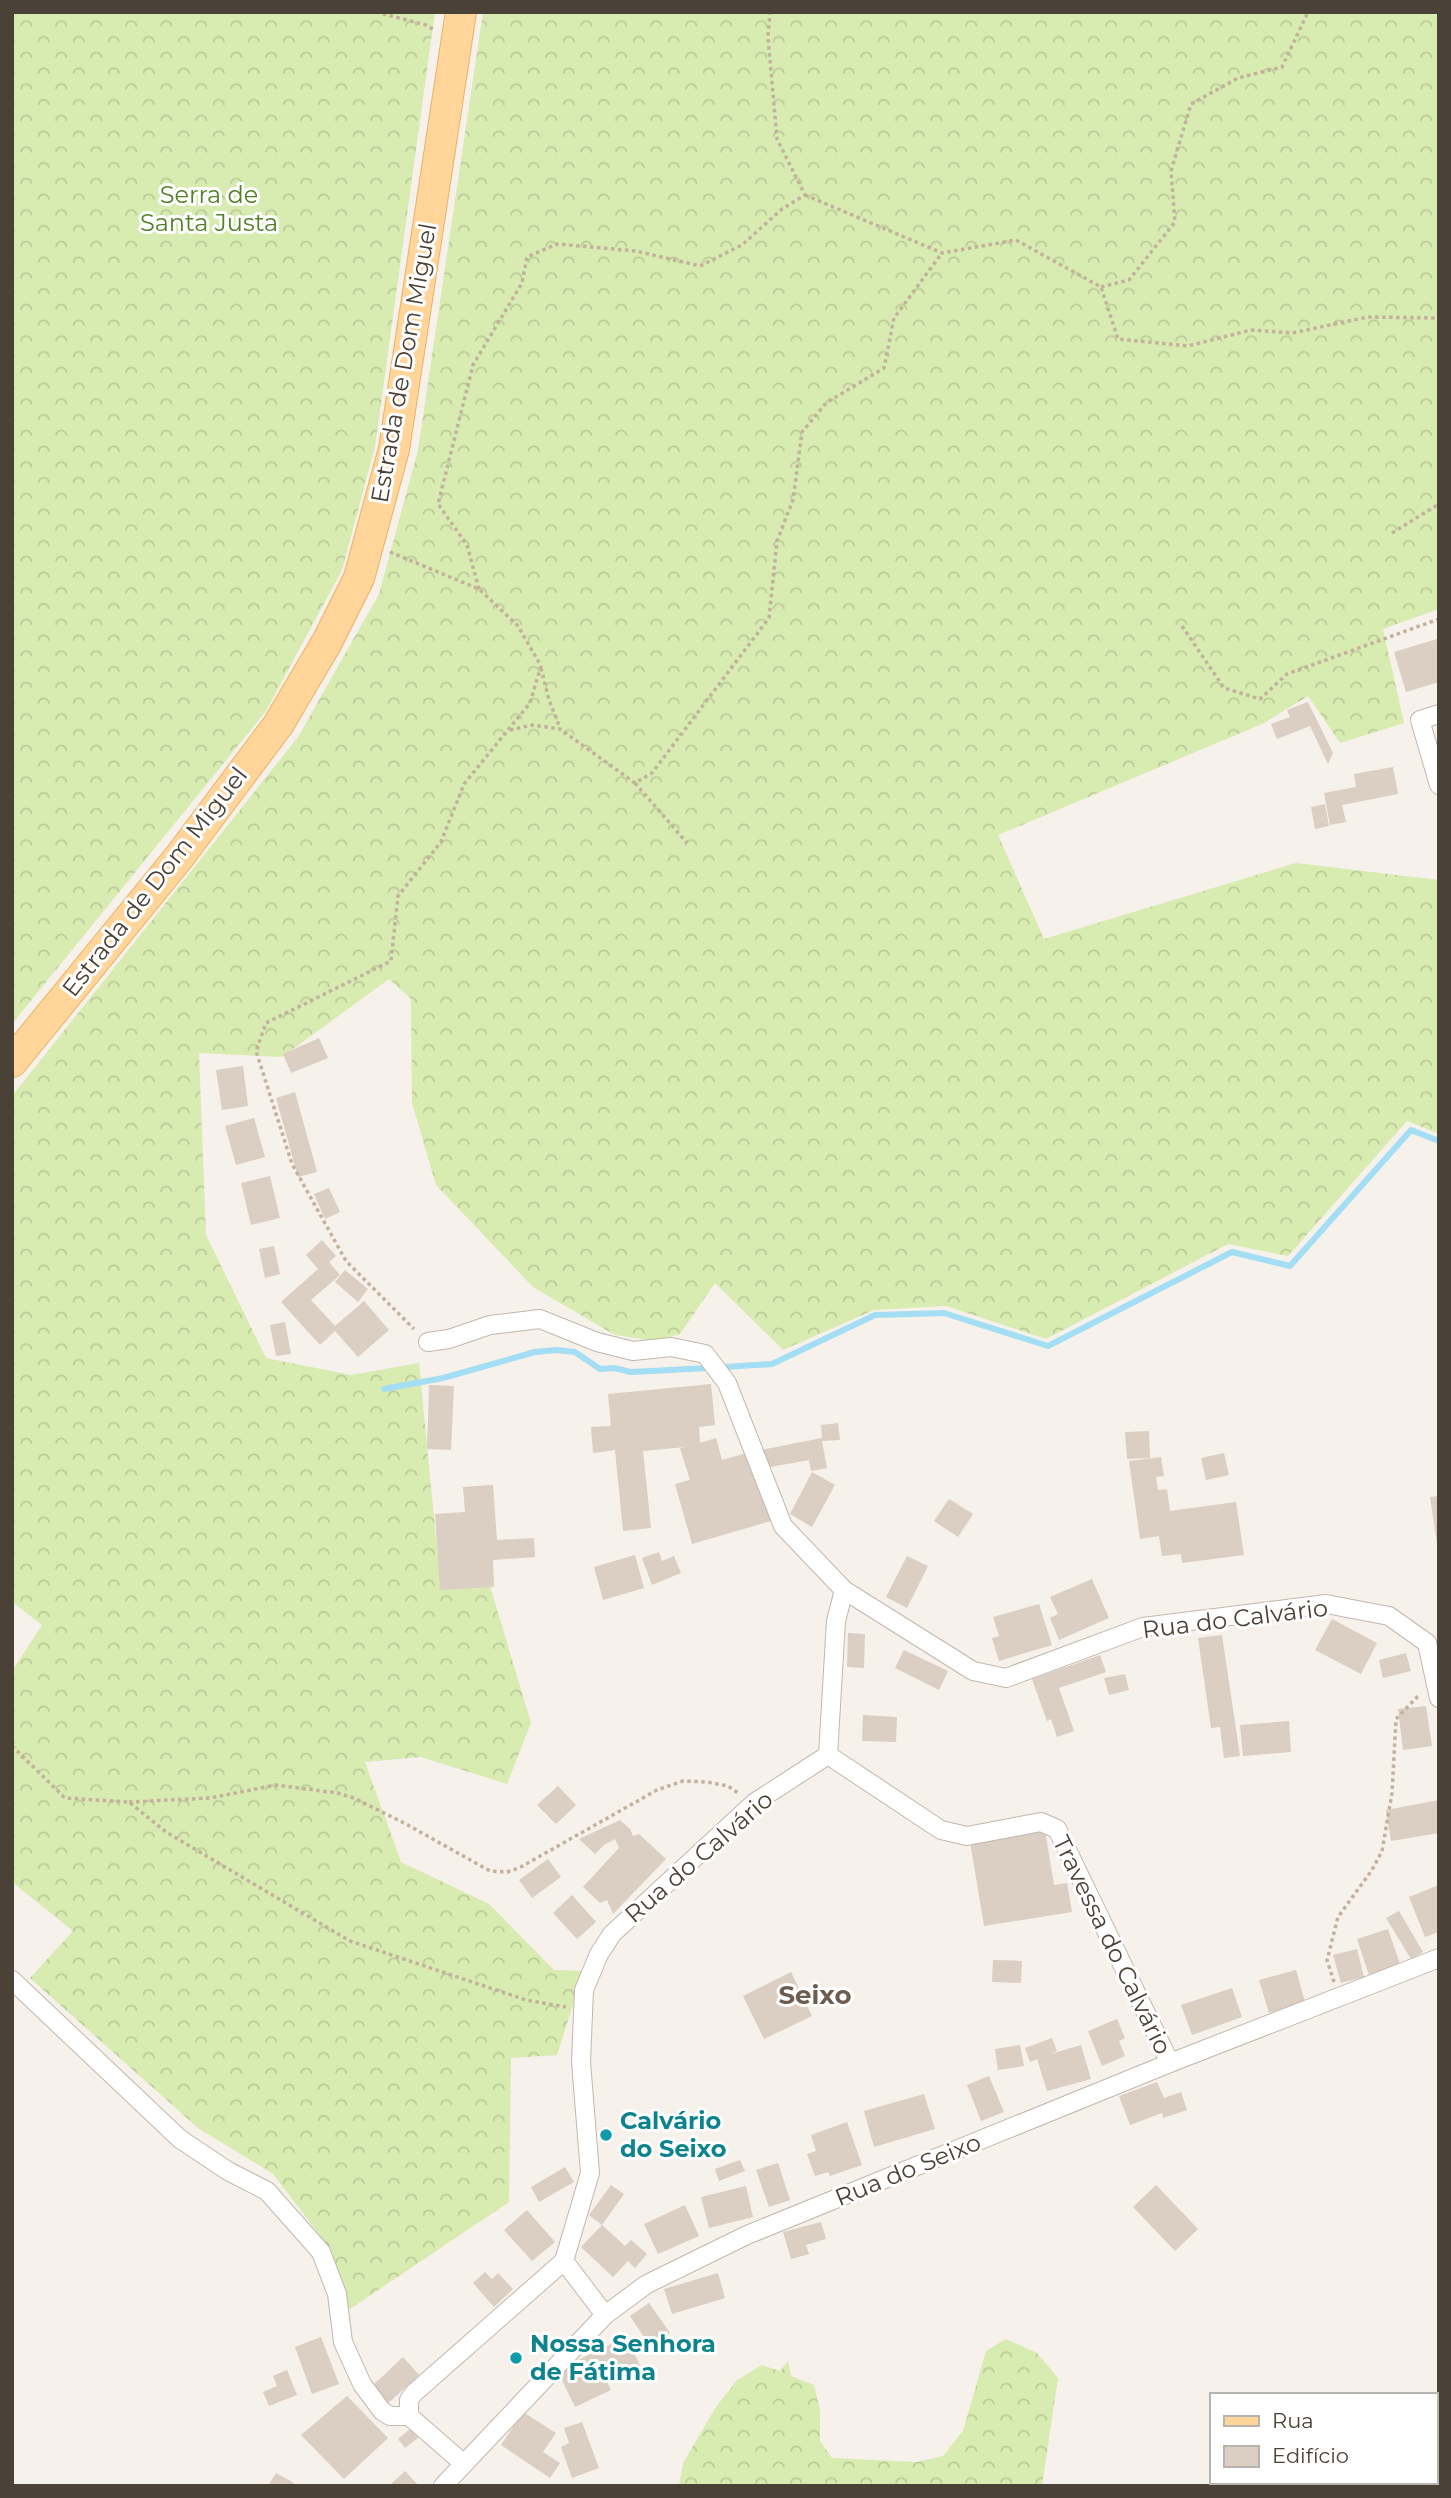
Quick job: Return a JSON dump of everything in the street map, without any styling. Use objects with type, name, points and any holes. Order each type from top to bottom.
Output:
[{"type":"main road","name":"Estrada de Dom Miguel","points":[[12,1062],[180,856],[278,724],[327,642],[359,578],[394,449],[461,12]]},
{"type":"street","points":[[1439,714],[1420,720],[1439,785]]},
{"type":"street","name":"Rua do Calvário","points":[[428,1342],[449,1339],[490,1325],[540,1319],[597,1342],[633,1351],[671,1347],[705,1353],[727,1383],[783,1525],[844,1590],[973,1671],[1006,1678],[1143,1627],[1326,1604],[1389,1616],[1433,1640]]},
{"type":"street","points":[[828,1755],[836,1621],[844,1590]]},
{"type":"street","points":[[1433,1640],[1439,1698]]},
{"type":"street","name":"Rua do Calvário","points":[[564,2261],[590,2173],[581,2062],[582,2010],[584,1990],[599,1954],[611,1934],[754,1803],[828,1755]]},
{"type":"street","name":"Travessa do Calvário","points":[[828,1755],[941,1830],[967,1836],[1041,1822],[1057,1829],[1170,2063]]},
{"type":"street","name":"Rua do Seixo","points":[[443,2486],[605,2315],[648,2284],[747,2235],[1170,2063],[1439,1958]]},
{"type":"street","points":[[12,1980],[180,2139],[228,2171],[267,2191],[321,2252],[337,2294],[344,2342],[362,2384],[382,2411],[390,2416],[409,2416],[464,2464]]},
{"type":"street","points":[[409,2416],[409,2400],[414,2393],[564,2261],[605,2315]]},
{"type":"path","points":[[376,12],[426,25],[457,43]]},
{"type":"path","points":[[770,12],[768,37],[777,139],[804,195],[942,253],[1016,240],[1101,287],[1118,339],[1188,346],[1251,330],[1292,334],[1368,317],[1439,318]]},
{"type":"path","points":[[1101,287],[1129,280],[1175,222],[1171,171],[1191,104],[1238,78],[1282,67],[1308,12]]},
{"type":"path","points":[[479,589],[467,545],[438,504],[473,365],[522,283],[527,257],[557,244],[636,251],[700,266],[742,245],[782,209],[804,195]]},
{"type":"path","points":[[635,783],[652,773],[769,618],[777,541],[793,500],[802,432],[826,404],[884,368],[894,318],[942,253]]},
{"type":"path","points":[[1392,533],[1439,504]]},
{"type":"path","points":[[369,543],[479,589],[518,626],[541,666],[549,700],[560,729]]},
{"type":"path","points":[[1182,626],[1224,688],[1260,699],[1287,674],[1439,619]]},
{"type":"path","points":[[428,1342],[346,1261],[292,1164],[256,1051],[266,1023],[391,961],[397,896],[441,842],[464,784],[530,703],[541,666]]},
{"type":"path","points":[[508,730],[533,725],[560,729],[635,783],[687,843]]},
{"type":"path","points":[[1338,1997],[1327,1960],[1338,1917],[1382,1851],[1392,1793],[1396,1719],[1435,1679]]},
{"type":"path","points":[[12,1746],[65,1798],[129,1801],[210,1798],[276,1785],[337,1793],[354,1798],[406,1824],[490,1871],[507,1872],[519,1868],[657,1790],[683,1781],[728,1786],[754,1803]]},
{"type":"path","points":[[129,1801],[166,1832],[350,1941],[526,2000],[582,2010]]},
{"type":"green space","name":"Serra de Santa Justa","points":[[12,12],[435,12],[375,447],[342,570],[266,711],[12,1024]]},
{"type":"green space","points":[[483,12],[1439,12],[1439,609],[1383,629],[1404,723],[1340,743],[1308,696],[1262,724],[998,835],[1044,939],[1296,863],[1439,880],[1439,1134],[1407,1121],[1288,1256],[1228,1244],[1046,1339],[946,1306],[874,1310],[783,1350],[715,1283],[680,1334],[656,1341],[615,1335],[533,1287],[436,1185],[412,1103],[411,999],[389,979],[282,1057],[199,1053],[206,1235],[266,1358],[351,1375],[419,1363],[441,1590],[490,1586],[531,1723],[507,1784],[421,1757],[365,1762],[401,1862],[489,1904],[554,1970],[584,1971],[557,2055],[511,2058],[509,2202],[347,2311],[331,2250],[273,2174],[198,2128],[30,1978],[73,1931],[12,1882],[12,1671],[42,1625],[12,1602],[12,1096],[298,737],[379,594],[418,450]]},
{"type":"green space","points":[[1006,2339],[1037,2353],[1058,2378],[1042,2486],[679,2486],[683,2463],[716,2407],[737,2380],[762,2365],[780,2371],[788,2361],[791,2376],[814,2385],[820,2411],[820,2441],[832,2458],[916,2462],[943,2456],[963,2431],[986,2351]]},
{"type":"building","points":[[1437,639],[1439,682],[1406,692],[1394,652]]},
{"type":"building","points":[[1308,702],[1333,753],[1328,764],[1310,726],[1277,739],[1271,724],[1290,717],[1287,710]]},
{"type":"building","points":[[1393,767],[1398,794],[1342,805],[1346,822],[1330,825],[1324,793],[1356,787],[1354,774]]},
{"type":"building","points":[[1325,804],[1329,826],[1315,829],[1311,807]]},
{"type":"building","points":[[319,1038],[328,1058],[291,1073],[283,1054]]},
{"type":"building","points":[[243,1066],[248,1106],[222,1110],[216,1070]]},
{"type":"building","points":[[295,1092],[317,1172],[298,1177],[276,1098]]},
{"type":"building","points":[[254,1118],[265,1157],[236,1165],[225,1126]]},
{"type":"building","points":[[270,1176],[280,1218],[251,1225],[241,1183]]},
{"type":"building","points":[[329,1188],[340,1212],[325,1219],[314,1194]]},
{"type":"building","points":[[322,1240],[336,1256],[329,1262],[340,1275],[311,1300],[335,1326],[364,1301],[389,1330],[358,1357],[335,1331],[320,1345],[281,1302],[318,1269],[306,1255]]},
{"type":"building","points":[[274,1246],[280,1274],[265,1278],[259,1249]]},
{"type":"building","points":[[345,1270],[368,1289],[358,1302],[335,1282]]},
{"type":"building","points":[[285,1322],[291,1354],[276,1356],[270,1325]]},
{"type":"building","points":[[711,1384],[715,1425],[699,1427],[700,1443],[716,1438],[722,1460],[750,1452],[771,1521],[692,1544],[675,1484],[690,1480],[680,1448],[686,1447],[643,1451],[651,1528],[623,1531],[615,1450],[593,1453],[591,1427],[611,1426],[608,1394]]},
{"type":"building","points":[[429,1385],[454,1386],[451,1450],[427,1449]]},
{"type":"building","points":[[838,1423],[840,1440],[822,1441],[827,1468],[811,1471],[809,1460],[759,1469],[756,1451],[822,1438],[821,1425]]},
{"type":"building","points":[[1149,1431],[1150,1458],[1127,1459],[1125,1432]]},
{"type":"building","points":[[1224,1453],[1229,1475],[1206,1480],[1201,1458]]},
{"type":"building","points":[[1161,1457],[1164,1476],[1156,1477],[1158,1490],[1167,1489],[1170,1511],[1236,1502],[1244,1555],[1182,1563],[1181,1554],[1162,1556],[1159,1536],[1140,1539],[1129,1461]]},
{"type":"building","points":[[812,1472],[835,1485],[812,1527],[790,1514]]},
{"type":"building","points":[[493,1485],[497,1540],[534,1538],[535,1557],[493,1560],[494,1587],[440,1590],[435,1514],[465,1512],[463,1487]]},
{"type":"building","points":[[1439,1496],[1439,1544],[1437,1544],[1430,1497]]},
{"type":"building","points":[[949,1499],[973,1514],[958,1537],[934,1521]]},
{"type":"building","points":[[659,1552],[662,1561],[674,1556],[681,1573],[652,1585],[642,1558]]},
{"type":"building","points":[[635,1555],[644,1588],[603,1600],[594,1567]]},
{"type":"building","points":[[907,1556],[928,1566],[907,1608],[886,1597]]},
{"type":"building","points":[[1092,1579],[1109,1618],[1059,1640],[1050,1618],[1058,1614],[1050,1597]]},
{"type":"building","points":[[1039,1604],[1052,1645],[999,1661],[992,1638],[999,1636],[993,1617]]},
{"type":"building","points":[[1332,1619],[1377,1643],[1361,1674],[1315,1650]]},
{"type":"building","points":[[848,1633],[865,1634],[864,1668],[847,1667]]},
{"type":"building","points":[[1222,1635],[1240,1756],[1224,1758],[1220,1727],[1211,1728],[1198,1638]]},
{"type":"building","points":[[904,1650],[948,1671],[939,1690],[895,1668]]},
{"type":"building","points":[[1406,1653],[1411,1671],[1383,1678],[1379,1660]]},
{"type":"building","points":[[1100,1655],[1106,1672],[1059,1688],[1074,1731],[1057,1737],[1051,1719],[1047,1721],[1032,1679]]},
{"type":"building","points":[[1125,1674],[1129,1690],[1109,1695],[1104,1678]]},
{"type":"building","points":[[1426,1706],[1432,1746],[1403,1750],[1398,1709]]},
{"type":"building","points":[[863,1715],[897,1717],[896,1742],[862,1741]]},
{"type":"building","points":[[1289,1721],[1291,1752],[1243,1756],[1240,1725]]},
{"type":"building","points":[[558,1786],[576,1805],[556,1824],[537,1805]]},
{"type":"building","points":[[1439,1800],[1439,1833],[1391,1841],[1386,1810]]},
{"type":"building","points":[[620,1820],[633,1836],[639,1834],[666,1859],[613,1914],[607,1900],[600,1903],[583,1887],[619,1848],[615,1839],[595,1854],[579,1839]]},
{"type":"building","points":[[1045,1830],[1054,1885],[1067,1883],[1072,1912],[984,1926],[970,1842]]},
{"type":"building","points":[[548,1859],[561,1877],[532,1898],[519,1880]]},
{"type":"building","points":[[1439,1885],[1439,1932],[1425,1937],[1409,1897]]},
{"type":"building","points":[[572,1895],[596,1922],[577,1939],[553,1913]]},
{"type":"building","points":[[1399,1911],[1423,1952],[1411,1959],[1386,1918]]},
{"type":"building","points":[[1388,1929],[1400,1964],[1369,1975],[1357,1939]]},
{"type":"building","points":[[1357,1949],[1364,1977],[1341,1983],[1333,1955]]},
{"type":"building","points":[[993,1960],[1022,1961],[1021,1983],[992,1982]]},
{"type":"building","points":[[1296,1970],[1305,2002],[1269,2013],[1259,1980]]},
{"type":"building","points":[[791,1972],[812,2016],[764,2039],[743,1996]]},
{"type":"building","points":[[1232,1988],[1242,2017],[1192,2035],[1181,2005]]},
{"type":"building","points":[[1117,2019],[1125,2038],[1119,2041],[1125,2056],[1102,2066],[1088,2031]]},
{"type":"building","points":[[1052,2038],[1057,2051],[1051,2054],[1081,2045],[1091,2079],[1047,2091],[1037,2059],[1030,2062],[1025,2048]]},
{"type":"building","points":[[1020,2045],[1024,2066],[998,2070],[995,2049]]},
{"type":"building","points":[[989,2076],[1004,2112],[981,2121],[967,2085]]},
{"type":"building","points":[[1157,2082],[1164,2098],[1181,2092],[1187,2110],[1163,2118],[1162,2113],[1130,2125],[1119,2096]]},
{"type":"building","points":[[924,2094],[935,2129],[874,2147],[864,2111]]},
{"type":"building","points":[[847,2122],[862,2165],[830,2176],[828,2172],[815,2176],[807,2154],[816,2151],[811,2135]]},
{"type":"building","points":[[740,2160],[745,2171],[719,2181],[715,2169]]},
{"type":"building","points":[[778,2163],[790,2200],[769,2207],[756,2170]]},
{"type":"building","points":[[565,2167],[574,2182],[539,2202],[531,2187]]},
{"type":"building","points":[[611,2185],[624,2194],[602,2225],[589,2215]]},
{"type":"building","points":[[1156,2185],[1198,2229],[1175,2251],[1133,2207]]},
{"type":"building","points":[[746,2186],[753,2217],[709,2228],[701,2197]]},
{"type":"building","points":[[685,2205],[699,2236],[658,2254],[644,2224]]},
{"type":"building","points":[[527,2210],[555,2242],[532,2261],[504,2230]]},
{"type":"building","points":[[821,2222],[826,2239],[806,2245],[809,2254],[791,2259],[783,2232]]},
{"type":"building","points":[[602,2225],[625,2246],[631,2240],[647,2254],[635,2268],[628,2261],[613,2277],[581,2247]]},
{"type":"building","points":[[485,2272],[492,2279],[498,2273],[513,2289],[494,2307],[473,2283]]},
{"type":"building","points":[[718,2273],[725,2298],[672,2314],[664,2289]]},
{"type":"building","points":[[649,2303],[670,2333],[650,2346],[630,2316]]},
{"type":"building","points":[[321,2337],[339,2384],[312,2394],[295,2347]]},
{"type":"building","points":[[626,2337],[643,2371],[624,2380],[620,2371],[605,2378],[611,2390],[575,2407],[557,2370]]},
{"type":"building","points":[[403,2357],[419,2375],[384,2407],[368,2390]]},
{"type":"building","points":[[287,2370],[297,2395],[269,2406],[263,2392],[277,2386],[273,2376]]},
{"type":"building","points":[[347,2396],[388,2438],[344,2479],[301,2435]]},
{"type":"building","points":[[523,2412],[556,2433],[543,2452],[560,2463],[550,2478],[501,2445]]},
{"type":"building","points":[[582,2422],[599,2468],[572,2478],[561,2447],[569,2443],[564,2428]]},
{"type":"building","points":[[410,2429],[418,2438],[405,2448],[398,2439]]},
{"type":"building","points":[[405,2471],[419,2486],[389,2486]]},
{"type":"building","points":[[276,2473],[294,2483],[292,2486],[268,2486]]},
{"type":"waterway","points":[[724,1367],[772,1364],[875,1315],[944,1313],[1048,1346],[1232,1252],[1290,1266],[1411,1130],[1439,1141]]},
{"type":"waterway","points":[[384,1389],[443,1378],[535,1352],[556,1350],[575,1352],[600,1369],[614,1368],[631,1372],[708,1368]]},
{"type":"place","name":"Calvário do Seixo","points":[[606,2135]]},
{"type":"place","name":"Nossa Senhora de Fátima","points":[[516,2358]]},
{"type":"district","name":"Seixo","points":[[815,1995]]}]
